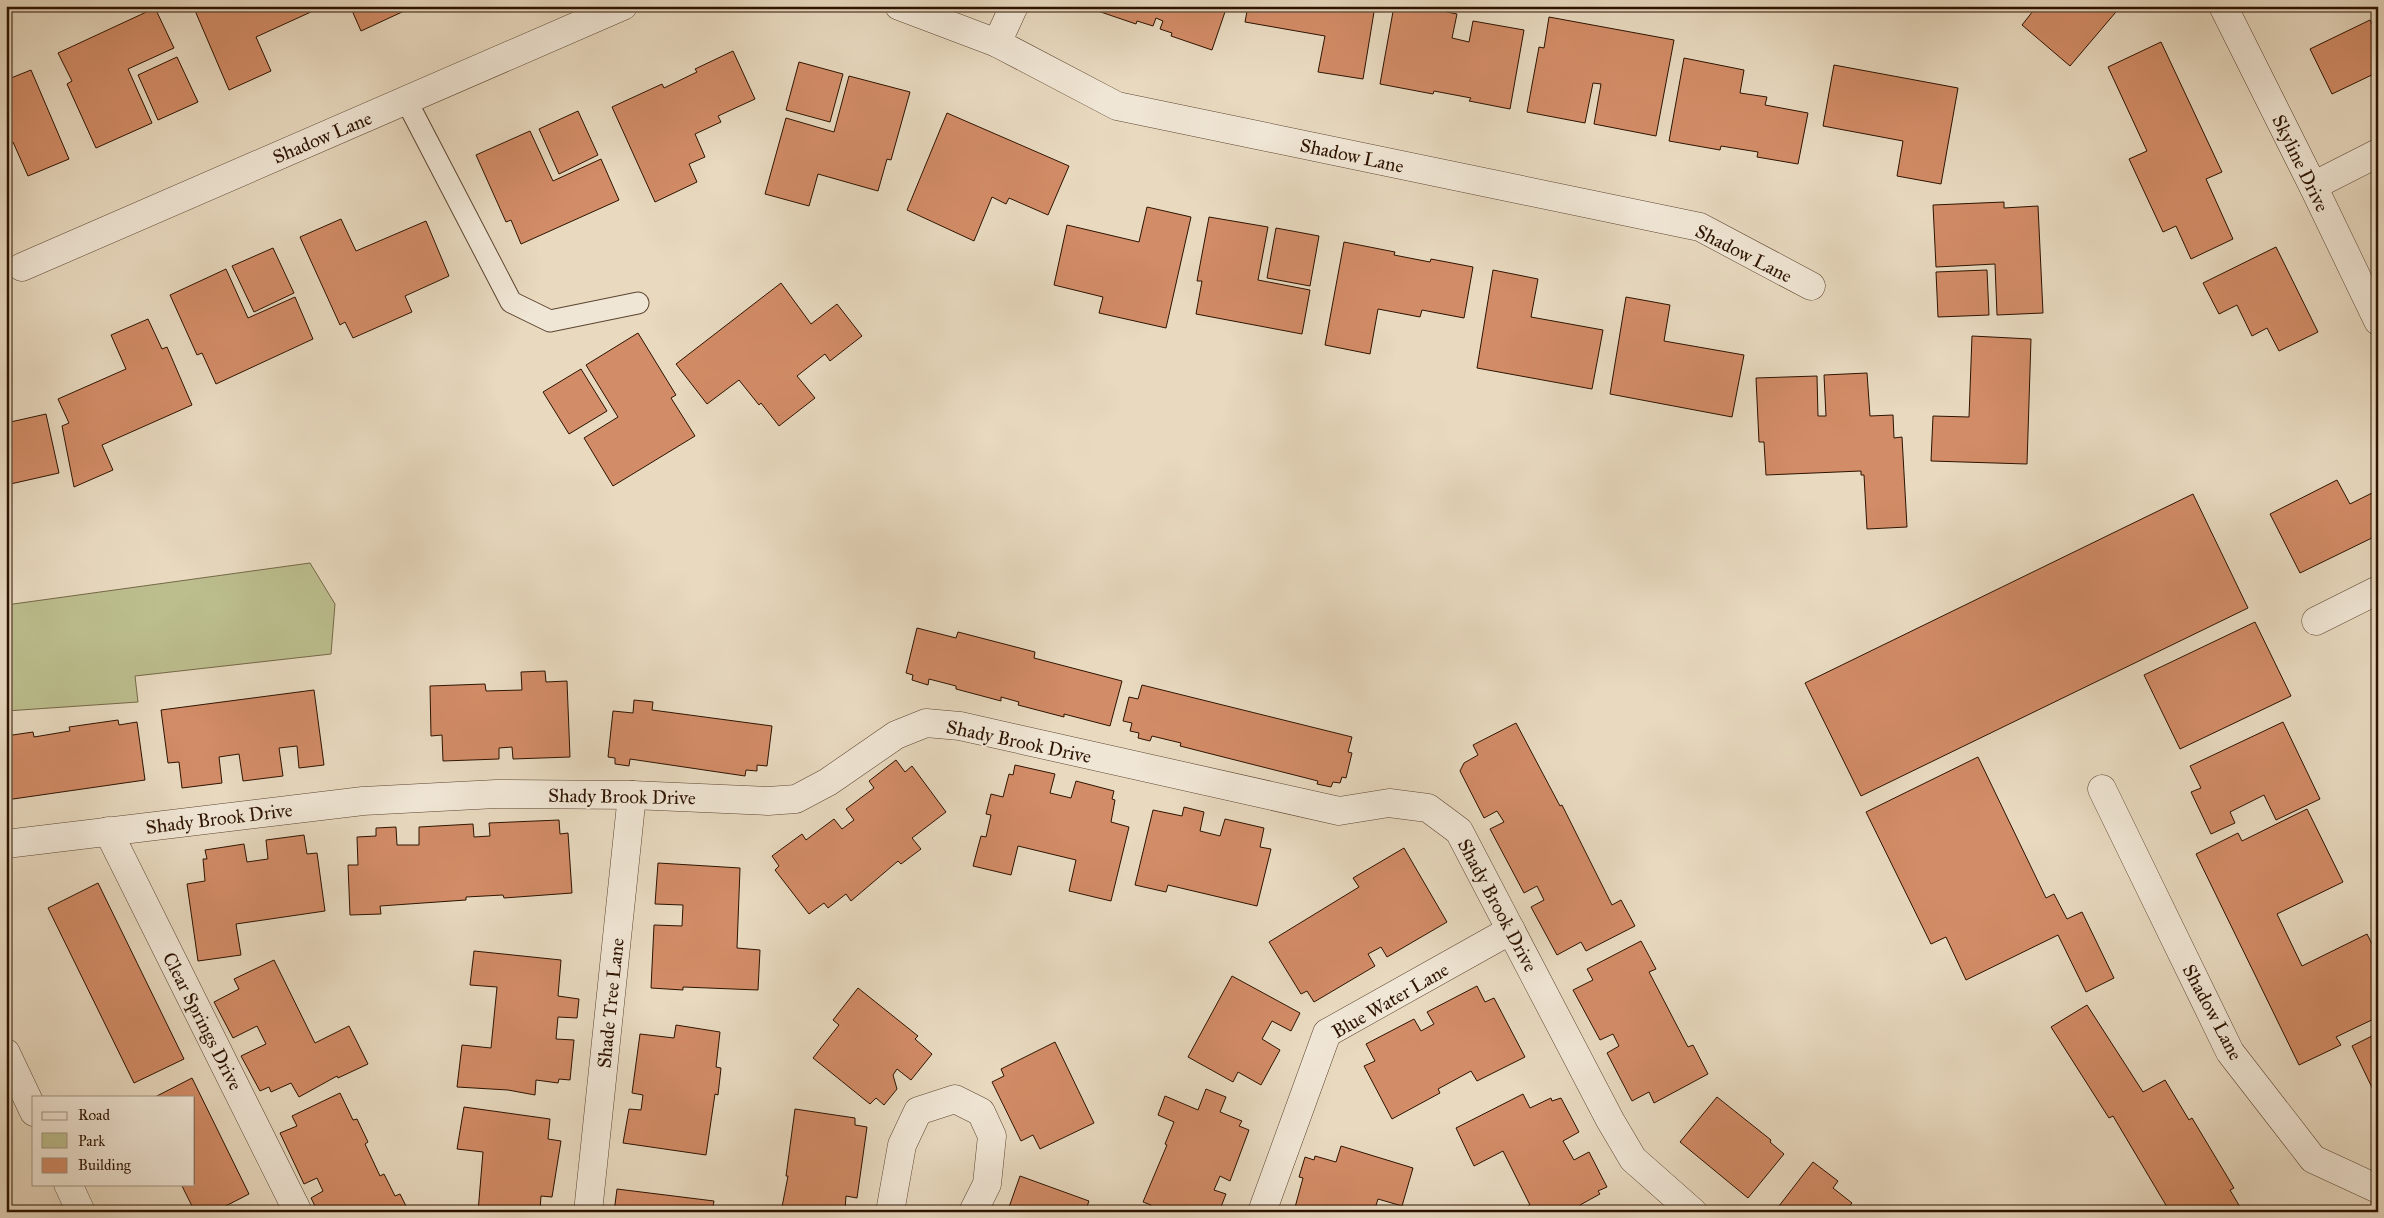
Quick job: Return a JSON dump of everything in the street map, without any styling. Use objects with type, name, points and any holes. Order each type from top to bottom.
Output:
[{"type":"street","name":"Shadow Lane","points":[[22,267],[623,6]]},
{"type":"street","name":"Shadow Lane","points":[[899,6],[998,43],[1117,106],[1700,227],[1810,286]]},
{"type":"street","points":[[998,43],[1014,6]]},
{"type":"street","name":"Skyline Drive","points":[[2222,6],[2313,186],[2378,321]]},
{"type":"street","points":[[2313,186],[2378,153]]},
{"type":"street","points":[[2316,621],[2378,590]]},
{"type":"street","name":"Shady Brook Drive","points":[[6,844],[363,801],[496,794],[632,794],[768,801],[796,798],[828,782],[896,735],[926,723],[960,726],[1339,811],[1389,803],[1428,808],[1459,832],[1610,1120],[1633,1159],[1692,1212]]},
{"type":"street","name":"Shadow Lane","points":[[2102,789],[2230,1052],[2313,1159],[2378,1189]]},
{"type":"street","name":"Shade Tree Lane","points":[[588,1212],[632,794]]},
{"type":"street","name":"Clear Springs Drive","points":[[108,831],[298,1212]]},
{"type":"street","name":"Blue Water Lane","points":[[1262,1212],[1327,1033],[1511,930]]},
{"type":"street","points":[[6,1053],[32,1108]]},
{"type":"street","points":[[890,1212],[902,1144],[918,1111],[955,1099],[981,1112],[992,1136],[987,1184],[973,1212]]},
{"type":"street","points":[[69,1186],[81,1212]]},
{"type":"lane","points":[[406,100],[511,302],[550,321],[638,303]]},
{"type":"green space","points":[[310,563],[335,604],[331,654],[135,676],[138,702],[6,711],[6,605]]},
{"type":"building","points":[[193,6],[324,6],[256,37],[271,71],[229,90]]},
{"type":"building","points":[[350,6],[415,6],[361,31]]},
{"type":"building","points":[[1227,6],[1212,50],[1171,36],[1172,33],[1160,29],[1163,21],[1156,18],[1153,26],[1137,21],[1136,24],[1086,7]]},
{"type":"building","points":[[1248,6],[1375,6],[1363,79],[1318,72],[1325,36],[1245,22]]},
{"type":"building","points":[[1394,6],[1417,6],[1457,14],[1452,38],[1469,42],[1473,21],[1524,30],[1510,109],[1469,101],[1471,98],[1434,91],[1433,94],[1380,84]]},
{"type":"building","points":[[2037,6],[2121,6],[2070,66],[2022,25]]},
{"type":"building","points":[[155,8],[174,48],[128,69],[152,123],[96,148],[67,84],[72,81],[58,53]]},
{"type":"building","points":[[1549,17],[1674,40],[1656,136],[1594,124],[1601,84],[1593,83],[1585,123],[1527,112],[1539,47],[1544,48]]},
{"type":"building","points":[[2370,20],[2378,37],[2378,72],[2332,94],[2310,49]]},
{"type":"building","points":[[2161,42],[2222,172],[2206,179],[2233,239],[2191,259],[2176,226],[2163,232],[2129,159],[2147,151],[2108,67]]},
{"type":"building","points":[[733,51],[755,99],[718,116],[721,122],[695,134],[705,157],[689,164],[697,182],[655,202],[612,107],[662,84],[664,88],[697,72],[695,69]]},
{"type":"building","points":[[177,57],[198,102],[158,120],[138,75]]},
{"type":"building","points":[[1684,58],[1744,70],[1740,93],[1767,97],[1765,105],[1808,113],[1798,164],[1757,157],[1758,152],[1721,146],[1720,150],[1669,141]]},
{"type":"building","points":[[799,62],[843,74],[830,122],[786,110]]},
{"type":"building","points":[[1834,65],[1958,88],[1941,184],[1897,176],[1903,141],[1823,126]]},
{"type":"building","points":[[31,70],[69,159],[28,176],[13,142],[6,145],[6,80]]},
{"type":"building","points":[[849,76],[910,92],[891,160],[887,159],[878,191],[818,174],[809,206],[765,194],[786,118],[834,132]]},
{"type":"building","points":[[578,111],[598,155],[559,174],[539,129]]},
{"type":"building","points":[[947,113],[1069,166],[1048,215],[1009,198],[1006,204],[992,197],[974,241],[907,210]]},
{"type":"building","points":[[530,131],[553,181],[601,159],[619,200],[521,244],[511,220],[506,222],[476,155]]},
{"type":"building","points":[[2004,202],[2004,208],[2038,206],[2043,313],[1997,315],[1995,264],[1936,267],[1933,205]]},
{"type":"building","points":[[1147,207],[1191,217],[1166,328],[1099,313],[1103,297],[1054,285],[1067,225],[1139,242]]},
{"type":"building","points":[[1209,217],[1268,227],[1258,280],[1310,290],[1302,334],[1196,314],[1202,281],[1197,281]]},
{"type":"building","points":[[341,219],[356,251],[426,221],[449,276],[405,296],[412,312],[353,338],[345,322],[340,325],[300,237]]},
{"type":"building","points":[[1276,228],[1319,236],[1310,286],[1267,278]]},
{"type":"building","points":[[1344,242],[1395,252],[1394,255],[1430,262],[1431,259],[1473,267],[1464,318],[1422,310],[1420,317],[1378,309],[1370,354],[1325,345]]},
{"type":"building","points":[[2276,247],[2318,332],[2279,351],[2267,328],[2252,336],[2237,305],[2219,314],[2203,283]]},
{"type":"building","points":[[273,248],[294,293],[254,312],[232,266]]},
{"type":"building","points":[[226,269],[248,318],[295,297],[313,339],[216,384],[202,353],[197,355],[170,295]]},
{"type":"building","points":[[1493,270],[1538,279],[1531,317],[1603,330],[1592,389],[1477,368]]},
{"type":"building","points":[[1987,270],[1989,315],[1938,317],[1936,272]]},
{"type":"building","points":[[781,283],[811,324],[837,304],[862,336],[830,361],[825,354],[797,376],[815,398],[779,426],[761,403],[759,405],[739,380],[707,404],[676,364]]},
{"type":"building","points":[[1626,297],[1670,305],[1664,341],[1744,355],[1732,417],[1610,394]]},
{"type":"building","points":[[148,319],[162,349],[167,347],[192,405],[102,445],[113,470],[74,487],[62,426],[69,423],[58,399],[126,369],[111,335]]},
{"type":"building","points":[[638,333],[676,395],[671,398],[695,436],[613,486],[584,438],[618,417],[586,365]]},
{"type":"building","points":[[1972,336],[2031,339],[2027,464],[1931,461],[1933,416],[1969,417]]},
{"type":"building","points":[[581,369],[607,411],[569,434],[543,392]]},
{"type":"building","points":[[1867,373],[1870,416],[1893,415],[1894,438],[1902,437],[1907,527],[1867,529],[1864,475],[1861,475],[1861,471],[1766,475],[1764,442],[1759,442],[1756,378],[1817,376],[1818,416],[1826,416],[1824,375]]},
{"type":"building","points":[[46,414],[59,473],[6,485],[6,423]]},
{"type":"building","points":[[2337,480],[2350,504],[2378,490],[2378,535],[2300,573],[2270,514]]},
{"type":"building","points":[[2193,494],[2248,608],[1861,796],[1805,683]]},
{"type":"building","points":[[2255,622],[2291,696],[2180,749],[2144,675]]},
{"type":"building","points":[[917,628],[956,638],[958,632],[1035,652],[1034,658],[1122,681],[1110,726],[1018,705],[1019,702],[1001,697],[1001,701],[956,689],[956,686],[929,679],[928,685],[912,680],[913,675],[906,673]]},
{"type":"building","points":[[545,671],[546,682],[567,681],[570,757],[513,759],[512,747],[499,748],[499,759],[443,761],[442,735],[431,736],[430,686],[485,684],[486,691],[522,690],[521,672]]},
{"type":"building","points":[[1142,685],[1352,737],[1348,752],[1352,753],[1346,778],[1342,777],[1340,783],[1333,782],[1331,787],[1317,784],[1318,781],[1180,746],[1181,743],[1152,736],[1150,741],[1138,738],[1139,733],[1130,731],[1132,723],[1123,721],[1129,697],[1138,699]]},
{"type":"building","points":[[314,690],[324,765],[299,768],[297,746],[279,748],[283,776],[243,781],[239,754],[219,757],[222,783],[182,788],[179,762],[168,763],[161,710]]},
{"type":"building","points":[[634,700],[653,702],[652,710],[772,726],[767,766],[757,765],[757,771],[746,770],[745,776],[630,759],[629,766],[615,764],[615,758],[608,757],[613,711],[633,713]]},
{"type":"building","points":[[118,720],[119,725],[137,722],[145,780],[6,800],[6,736],[33,732],[34,737],[70,731],[69,727]]},
{"type":"building","points":[[2283,722],[2320,799],[2276,820],[2264,795],[2230,812],[2235,823],[2211,834],[2191,792],[2201,788],[2190,766]]},
{"type":"building","points":[[1516,723],[1560,806],[1562,805],[1612,905],[1621,900],[1635,926],[1586,951],[1581,942],[1557,955],[1531,907],[1544,900],[1537,886],[1524,893],[1490,829],[1504,822],[1497,811],[1484,818],[1460,771],[1464,763],[1478,755],[1473,745]]},
{"type":"building","points":[[1978,757],[2046,898],[2054,894],[2067,919],[2082,912],[2114,978],[2086,992],[2058,935],[1966,980],[1946,937],[1931,944],[1866,812]]},
{"type":"building","points":[[896,760],[905,772],[912,766],[946,812],[912,838],[921,849],[901,864],[898,861],[851,901],[846,894],[828,908],[824,903],[809,914],[775,870],[779,866],[772,856],[802,834],[806,840],[834,819],[842,829],[854,820],[846,809],[874,788],[869,781]]},
{"type":"building","points":[[1015,765],[1055,774],[1050,793],[1071,798],[1076,781],[1114,791],[1112,799],[1115,800],[1111,822],[1129,827],[1111,901],[1069,891],[1076,860],[1018,846],[1011,875],[973,866],[981,836],[986,837],[991,815],[986,814],[991,794],[1003,797],[1009,774],[1013,775]]},
{"type":"building","points":[[1184,807],[1204,812],[1200,831],[1220,836],[1225,819],[1264,828],[1260,847],[1271,849],[1257,906],[1168,885],[1166,892],[1135,885],[1153,810],[1182,816]]},
{"type":"building","points":[[2307,809],[2343,882],[2277,914],[2302,966],[2367,934],[2378,956],[2378,1017],[2336,1037],[2341,1045],[2299,1065],[2196,854],[2238,833],[2242,841]]},
{"type":"building","points":[[559,820],[560,834],[568,833],[572,893],[504,898],[503,895],[466,897],[466,900],[380,906],[381,914],[350,915],[348,865],[358,865],[357,837],[376,836],[376,828],[396,827],[397,845],[419,845],[419,827],[473,824],[474,837],[490,836],[489,823]]},
{"type":"building","points":[[304,835],[307,854],[317,853],[325,911],[236,924],[241,955],[198,961],[187,884],[205,881],[203,859],[207,859],[205,850],[244,844],[247,862],[268,859],[266,840]]},
{"type":"building","points":[[1404,848],[1447,922],[1387,957],[1381,947],[1368,954],[1375,966],[1314,1002],[1307,991],[1301,994],[1269,942],[1359,887],[1353,878]]},
{"type":"building","points":[[658,863],[740,868],[737,948],[760,950],[758,990],[683,987],[683,990],[651,988],[654,925],[682,926],[683,905],[655,904]]},
{"type":"building","points":[[98,883],[184,1059],[134,1083],[48,908]]},
{"type":"building","points":[[1641,941],[1656,969],[1649,972],[1688,1047],[1693,1045],[1708,1074],[1654,1103],[1649,1092],[1632,1101],[1607,1053],[1619,1046],[1613,1034],[1600,1040],[1573,990],[1593,980],[1587,969]]},
{"type":"building","points":[[474,951],[561,960],[558,996],[579,999],[577,1018],[558,1017],[556,1039],[574,1040],[570,1080],[559,1079],[558,1083],[536,1080],[535,1095],[508,1090],[457,1087],[462,1045],[491,1048],[497,987],[470,985]]},
{"type":"building","points":[[274,960],[315,1043],[349,1026],[368,1064],[338,1078],[337,1076],[299,1097],[291,1083],[271,1092],[269,1087],[260,1091],[241,1056],[266,1044],[257,1026],[233,1038],[214,1002],[239,989],[234,979]]},
{"type":"building","points":[[1232,976],[1300,1013],[1291,1031],[1272,1021],[1262,1039],[1280,1050],[1261,1085],[1238,1072],[1233,1082],[1188,1057]]},
{"type":"building","points":[[1477,986],[1485,1002],[1494,998],[1525,1057],[1477,1081],[1471,1071],[1438,1089],[1440,1093],[1392,1119],[1364,1066],[1375,1061],[1366,1044],[1414,1019],[1421,1031],[1434,1024],[1427,1012]]},
{"type":"building","points":[[858,988],[918,1036],[915,1039],[932,1054],[911,1080],[897,1069],[893,1075],[897,1089],[884,1105],[876,1098],[870,1104],[813,1058],[839,1025],[833,1020]]},
{"type":"building","points":[[2087,1005],[2143,1092],[2165,1080],[2189,1120],[2192,1118],[2234,1188],[2230,1190],[2243,1212],[2170,1212],[2113,1116],[2109,1118],[2051,1027]]},
{"type":"building","points":[[676,1025],[720,1032],[716,1067],[721,1068],[718,1095],[715,1094],[706,1155],[623,1143],[629,1109],[641,1110],[643,1095],[632,1093],[640,1034],[674,1038]]},
{"type":"building","points":[[2378,1033],[2378,1100],[2352,1046]]},
{"type":"building","points":[[1055,1042],[1094,1123],[1040,1149],[1033,1135],[1021,1141],[992,1082],[1004,1076],[1001,1069]]},
{"type":"building","points":[[192,1078],[249,1194],[214,1212],[195,1212],[182,1186],[195,1186],[195,1096],[157,1096]]},
{"type":"building","points":[[1206,1089],[1226,1097],[1220,1112],[1242,1121],[1239,1126],[1249,1130],[1230,1181],[1220,1176],[1214,1190],[1226,1194],[1219,1212],[1149,1212],[1151,1205],[1143,1202],[1167,1145],[1165,1144],[1174,1122],[1158,1115],[1165,1096],[1198,1110]]},
{"type":"building","points":[[340,1093],[353,1120],[357,1119],[368,1142],[365,1144],[380,1176],[384,1174],[395,1196],[400,1194],[409,1212],[318,1212],[311,1198],[323,1191],[317,1178],[304,1184],[280,1133],[297,1126],[292,1116]]},
{"type":"building","points":[[1523,1094],[1530,1108],[1551,1098],[1552,1101],[1561,1098],[1579,1132],[1563,1141],[1574,1160],[1589,1152],[1607,1187],[1598,1191],[1600,1194],[1580,1205],[1583,1212],[1517,1212],[1530,1205],[1503,1151],[1474,1166],[1456,1128]]},
{"type":"building","points":[[1717,1097],[1771,1140],[1770,1142],[1784,1154],[1748,1198],[1680,1142]]},
{"type":"building","points":[[464,1107],[550,1119],[548,1139],[561,1141],[552,1197],[541,1196],[540,1210],[551,1212],[478,1212],[483,1152],[457,1149]]},
{"type":"building","points":[[795,1109],[855,1118],[855,1125],[867,1127],[857,1198],[846,1196],[845,1210],[855,1212],[781,1212],[788,1176],[786,1176]]},
{"type":"building","points":[[1341,1146],[1413,1168],[1402,1206],[1378,1199],[1374,1212],[1294,1211],[1303,1178],[1299,1177],[1305,1157],[1314,1160],[1315,1156],[1336,1162]]},
{"type":"building","points":[[1813,1162],[1838,1181],[1833,1188],[1852,1203],[1848,1208],[1852,1212],[1786,1212],[1779,1206]]},
{"type":"building","points":[[1020,1176],[1089,1201],[1085,1212],[1014,1212],[1008,1210]]},
{"type":"building","points":[[617,1189],[714,1201],[712,1212],[614,1212]]}]
